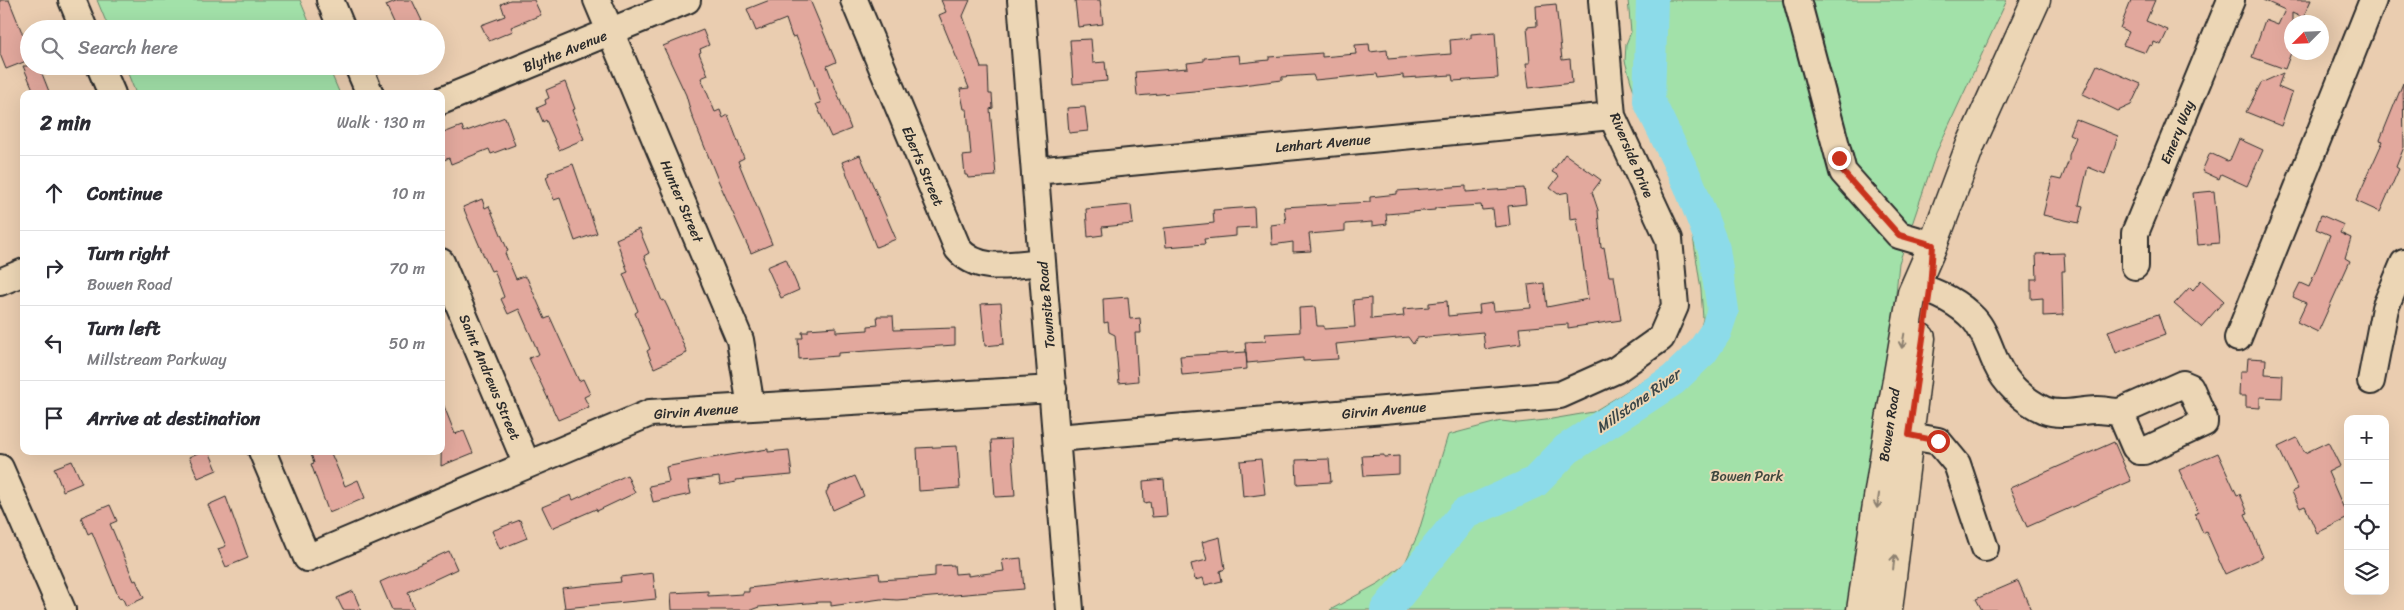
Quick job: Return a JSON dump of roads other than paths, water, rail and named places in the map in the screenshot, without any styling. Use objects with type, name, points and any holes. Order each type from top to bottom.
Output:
[{"type":"main road","name":"Bowen Road","points":[[1888,610],[1898,433],[1910,302],[1922,288],[1933,245],[1970,146],[2036,0]]},
{"type":"main road","name":"Bowen Road","points":[[1861,610],[1898,433]]},
{"type":"street","points":[[72,0],[80,20]]},
{"type":"street","points":[[330,0],[338,20]]},
{"type":"street","name":"Hunter Street","points":[[597,0],[740,340],[751,407]]},
{"type":"street","name":"Blythe Avenue","points":[[445,99],[611,33],[687,0]]},
{"type":"street","name":"Eberts Street","points":[[854,0],[958,248],[970,260],[986,266],[1042,262]]},
{"type":"street","name":"Townsite Road","points":[[1020,0],[1070,610]]},
{"type":"street","name":"Riverside Drive","points":[[1602,0],[1612,116],[1669,239],[1675,306]]},
{"type":"street","points":[[1797,0],[1843,172],[1899,235],[1933,245]]},
{"type":"street","name":"Emery Way","points":[[2135,266],[2135,233],[2231,0]]},
{"type":"street","points":[[2238,338],[2373,0]]},
{"type":"street","points":[[104,75],[110,90]]},
{"type":"street","points":[[362,75],[368,90]]},
{"type":"street","name":"Lenhart Avenue","points":[[1034,170],[1612,116]]},
{"type":"street","points":[[2371,381],[2385,308],[2404,263]]},
{"type":"street","name":"Saint Andrews Street","points":[[445,271],[527,465]]},
{"type":"street","points":[[0,282],[20,274]]},
{"type":"street","points":[[1922,288],[1945,296],[1974,319],[1986,338],[1996,364],[2005,379],[2022,396],[2045,410],[2070,414],[2096,410],[2120,412]]},
{"type":"street","name":"Girvin Avenue","points":[[1057,438],[1560,395],[1616,370],[1661,338],[1675,306]]},
{"type":"street","name":"Girvin Avenue","points":[[264,455],[307,558],[650,413],[1053,389]]},
{"type":"street","points":[[1898,433],[1938,441],[1957,464],[1985,548]]},
{"type":"street","points":[[0,468],[62,610]]},
{"type":"waterway","name":"Millstone River","points":[[1386,610],[1464,514],[1535,482],[1567,449],[1673,380],[1702,352],[1716,331],[1723,310],[1714,249],[1689,184],[1649,101],[1652,0]]},
{"type":"park label","name":"Bowen Park","points":[[1747,476]]}]
